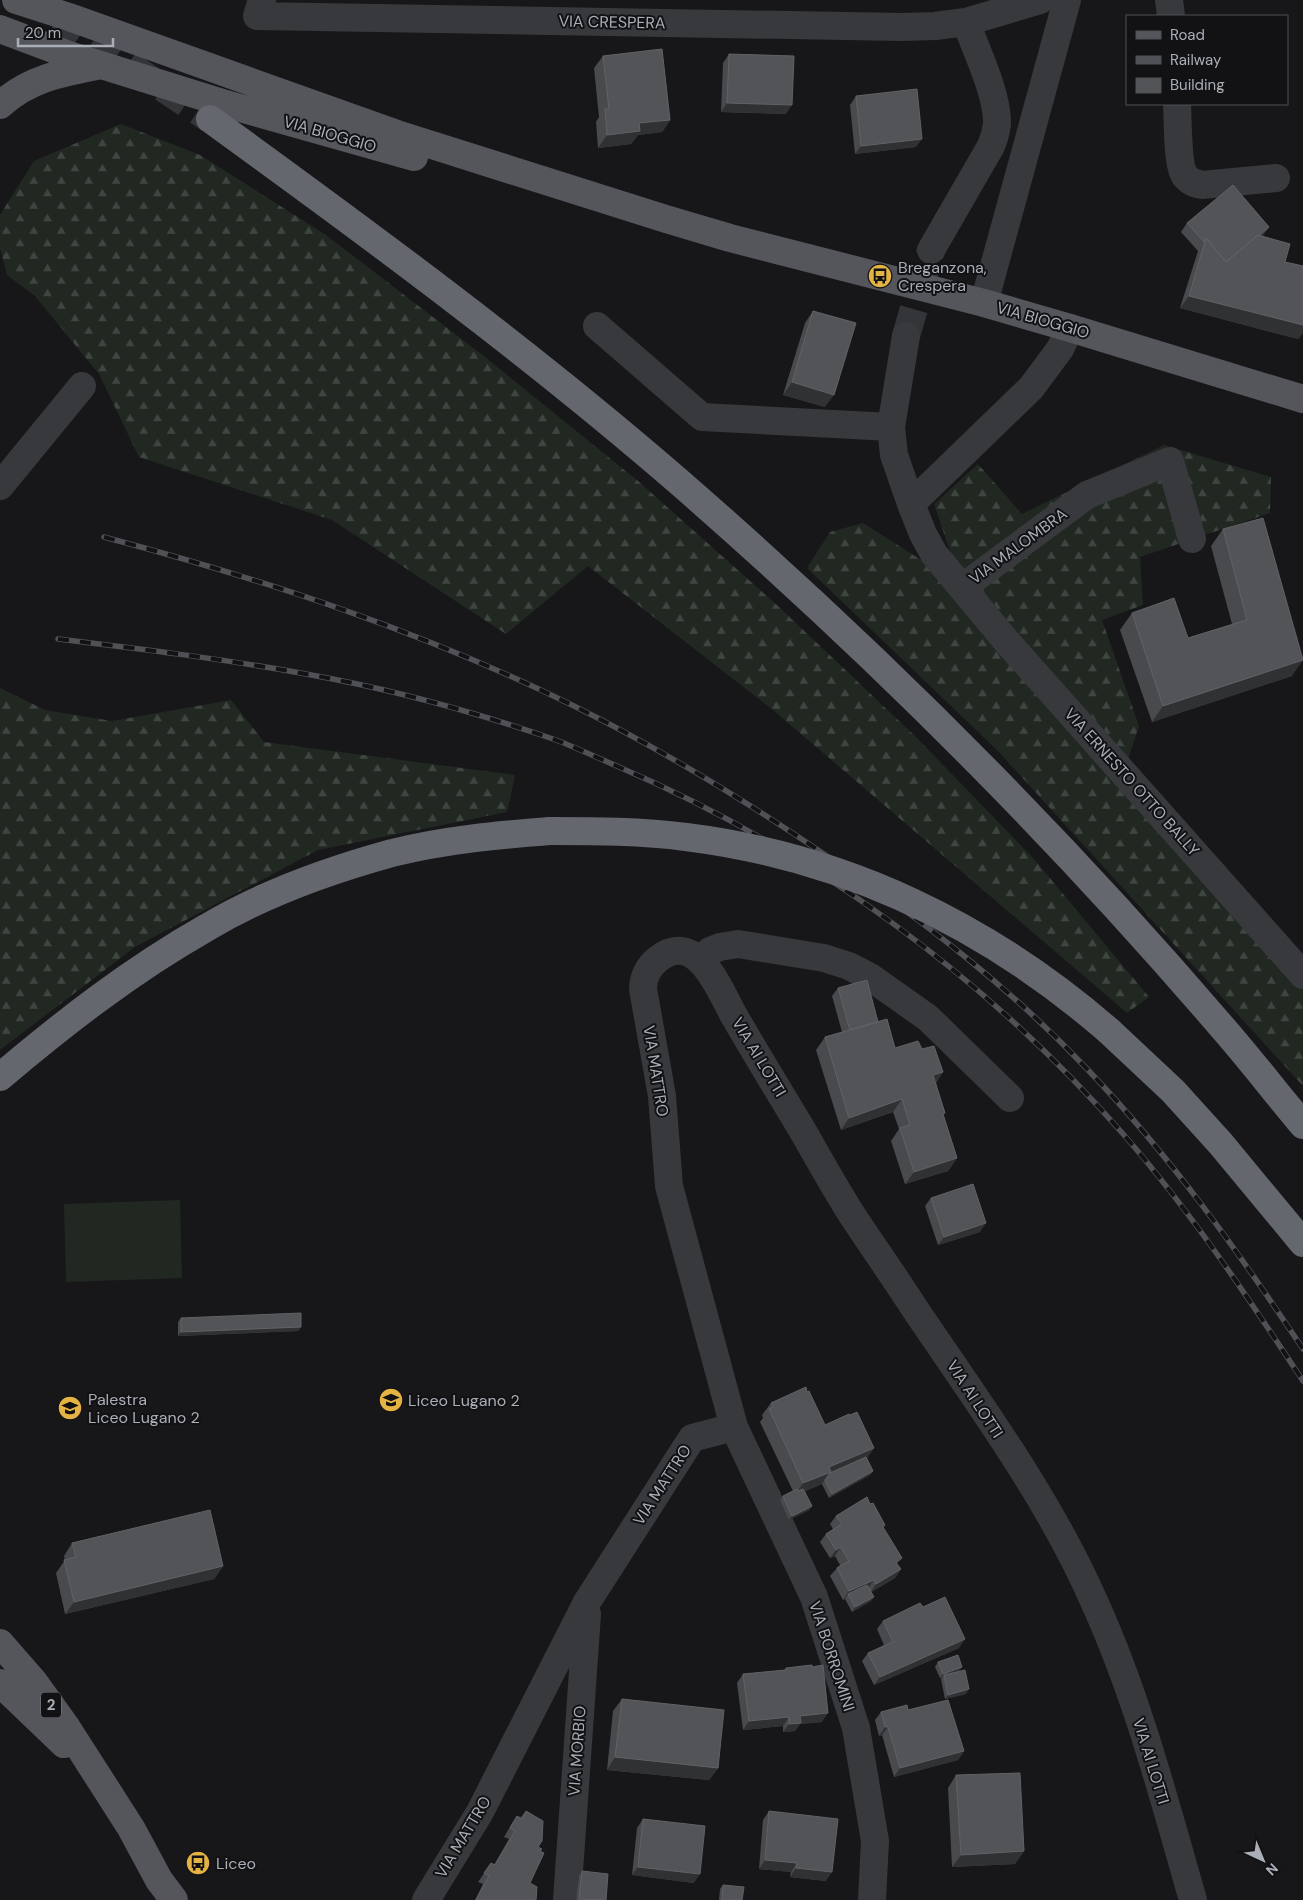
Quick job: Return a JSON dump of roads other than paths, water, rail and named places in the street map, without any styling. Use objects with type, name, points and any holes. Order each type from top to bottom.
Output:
[{"type":"highway","points":[[210,119],[381,244],[544,370],[678,481],[817,607],[938,722],[1025,811],[1112,904],[1223,1028],[1303,1125]]},
{"type":"highway","points":[[0,1076],[119,984],[207,927],[249,906],[332,872],[393,853],[494,836],[550,831],[609,830],[687,837],[816,864],[871,884],[973,932],[1045,979],[1074,1000],[1109,1031],[1185,1104],[1221,1144],[1303,1243]]},
{"type":"main road","name":"VIA BIOGGIO","points":[[16,0],[69,17],[397,134],[666,219],[984,303],[1303,399]]},
{"type":"main road","name":"VIA BIOGGIO","points":[[0,29],[68,55],[226,104],[509,182],[666,219]]},
{"type":"main road","points":[[0,105],[13,94],[41,79],[59,73],[104,65]]},
{"type":"main road","name":"2","points":[[0,1643],[34,1682],[67,1728],[131,1828],[166,1893]]},
{"type":"main road","name":"2","points":[[0,1683],[95,1773]]},
{"type":"street","name":"VIA CRESPERA","points":[[259,8],[902,27],[1040,0]]},
{"type":"street","points":[[984,303],[1067,0]]},
{"type":"street","points":[[1169,0],[1171,15]]},
{"type":"street","points":[[931,250],[991,146],[995,135],[996,117],[992,94],[958,15]]},
{"type":"street","points":[[1177,105],[1180,164],[1183,174],[1192,183],[1202,185],[1276,178]]},
{"type":"street","points":[[597,326],[702,416],[891,427]]},
{"type":"street","points":[[906,336],[891,427],[894,455],[911,504],[1031,388],[1060,349],[1070,328]]},
{"type":"street","points":[[0,486],[82,386]]},
{"type":"street","name":"VIA MALOMBRA","points":[[911,504],[923,534],[934,554],[963,587],[1087,495],[1170,461],[1192,539]]},
{"type":"street","name":"VIA ERNESTO OTTO BALLY","points":[[963,587],[1008,643],[1303,975]]},
{"type":"street","points":[[700,961],[710,951],[738,944],[824,958],[849,966],[870,977],[928,1018],[1010,1098]]},
{"type":"street","name":"VIA AI LOTTI","points":[[671,952],[680,951],[688,953],[700,961],[711,974],[852,1215],[1025,1475],[1060,1532],[1093,1597],[1116,1651],[1143,1732],[1193,1900]]},
{"type":"street","name":"VIA MATTRO","points":[[426,1900],[480,1812],[587,1602],[692,1438],[734,1427],[669,1186],[662,1096],[643,981],[650,966],[660,957],[671,952]]},
{"type":"street","name":"VIA BORROMINI","points":[[734,1427],[814,1597],[856,1728],[875,1841],[872,1900]]},
{"type":"street","name":"VIA MORBIO","points":[[567,1900],[587,1602]]},
{"type":"tunnel","points":[[58,18],[210,119]]},
{"type":"tunnel","points":[[906,336],[931,250]]},
{"type":"railway","points":[[104,537],[225,571],[344,610],[460,654],[517,679],[606,722],[670,757],[763,814],[860,878],[996,982],[1059,1040],[1089,1071],[1119,1103],[1202,1205],[1254,1276],[1303,1349]]},
{"type":"railway","points":[[58,639],[213,659],[306,674],[401,694],[464,711],[556,740],[580,750],[690,800],[760,837],[827,878],[892,923],[954,971],[1014,1023],[1071,1077],[1149,1164],[1195,1224],[1303,1381]]},
{"type":"place","name":"Breganzona, Crespera","points":[[880,276]]},
{"type":"place","name":"Liceo Lugano 2","points":[[391,1400]]},
{"type":"place","name":"Palestra Liceo Lugano 2","points":[[70,1408]]},
{"type":"place","name":"Liceo","points":[[198,1863]]}]
